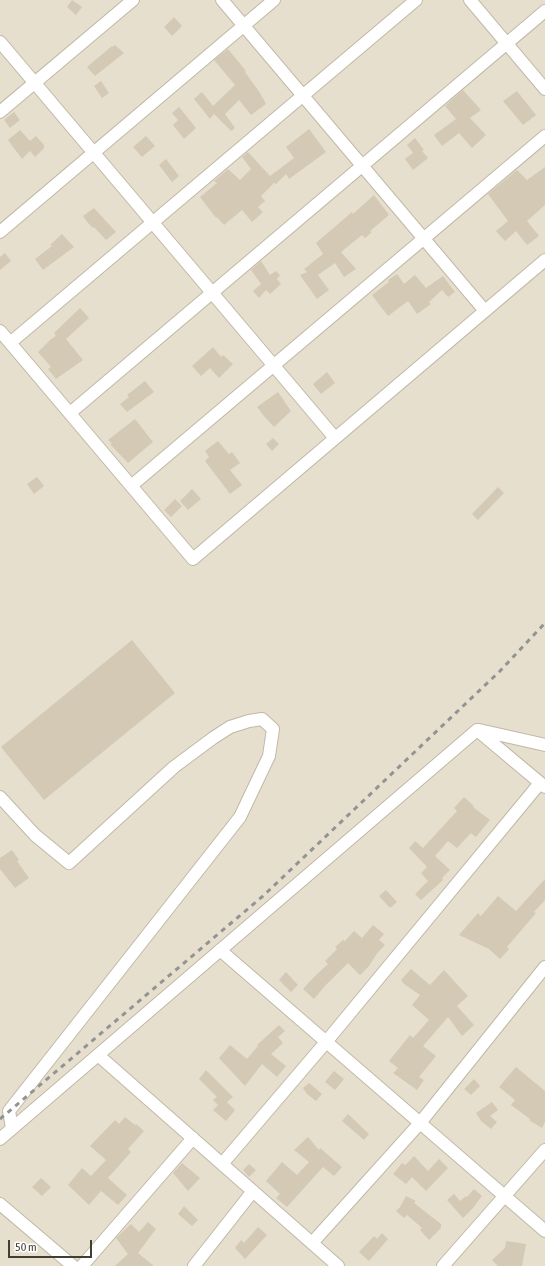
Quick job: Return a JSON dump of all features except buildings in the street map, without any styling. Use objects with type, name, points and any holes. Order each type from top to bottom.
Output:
[{"type":"street","points":[[0,112],[133,0]]},
{"type":"street","points":[[222,0],[485,311]]},
{"type":"street","points":[[0,232],[274,0]]},
{"type":"street","points":[[10,343],[416,0]]},
{"type":"street","points":[[470,0],[545,89]]},
{"type":"street","points":[[70,413],[545,11]]},
{"type":"street","points":[[0,42],[335,438]]},
{"type":"street","points":[[131,486],[545,136]]},
{"type":"street","points":[[0,331],[192,558],[545,260]]},
{"type":"street","points":[[0,797],[35,835],[69,863],[174,767],[213,738],[230,727],[249,721],[262,719],[273,729],[269,756],[240,817],[9,1111],[12,1128]]},
{"type":"street","points":[[477,730],[545,745]]},
{"type":"street","points":[[222,1164],[542,785],[477,730]]},
{"type":"street","points":[[0,1138],[477,730]]},
{"type":"street","points":[[220,950],[545,1232]]},
{"type":"street","points":[[312,1243],[420,1123],[545,967]]},
{"type":"street","points":[[98,1055],[338,1266]]},
{"type":"street","points":[[82,1266],[193,1138]]},
{"type":"street","points":[[443,1266],[545,1150]]},
{"type":"street","points":[[194,1266],[253,1191]]},
{"type":"street","points":[[0,1204],[73,1266]]},
{"type":"shaded area","points":[[0,0],[545,0],[545,1266],[0,1266]]},
{"type":"railway","points":[[0,1119],[263,896],[500,671],[545,623]]}]
